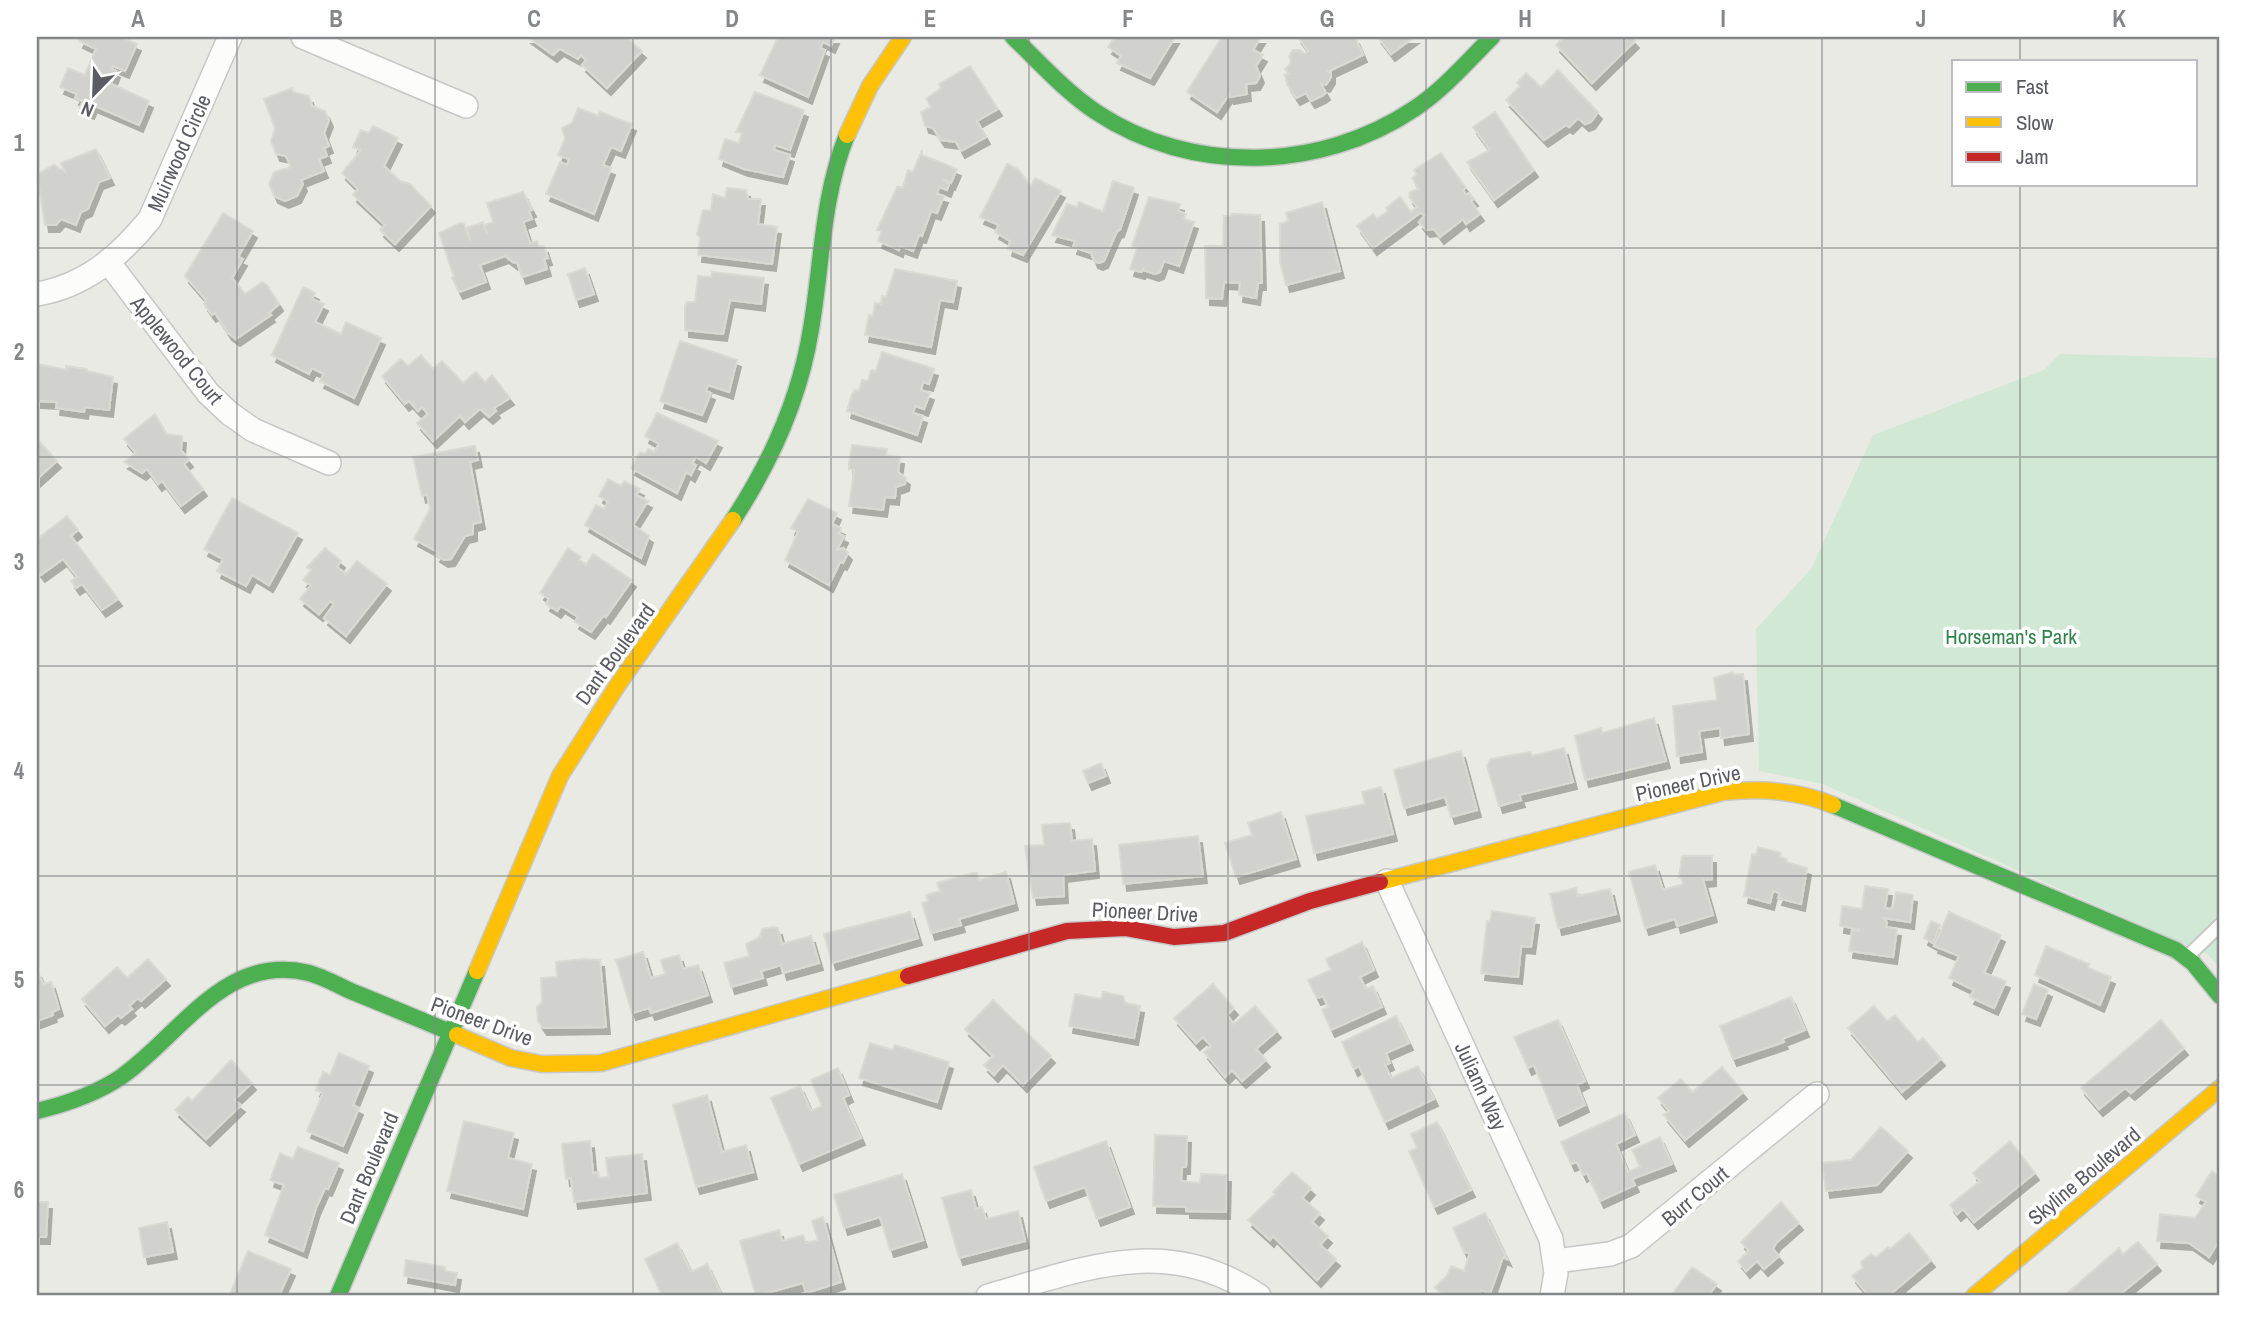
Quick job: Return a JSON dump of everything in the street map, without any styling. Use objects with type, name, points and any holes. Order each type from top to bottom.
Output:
[{"type":"street","name":"Muirwood Circle","points":[[37,294],[75,282],[109,263],[130,244],[155,210],[230,37]]},
{"type":"street","points":[[303,37],[466,106]]},
{"type":"street","name":"Dant Boulevard","points":[[338,1296],[561,776],[579,743],[731,526],[777,442],[805,363],[839,157],[868,90],[903,37]]},
{"type":"street","points":[[1013,37],[1079,99],[1129,130],[1169,147],[1205,155],[1250,159],[1302,156],[1357,139],[1387,125],[1441,87],[1493,37]]},
{"type":"street","name":"Applewood Court","points":[[109,263],[208,393],[229,413],[253,430],[329,463]]},
{"type":"street","name":"Pioneer Drive","points":[[37,1111],[94,1092],[123,1076],[222,986],[243,975],[265,969],[309,973],[511,1058],[542,1064],[601,1063],[1067,931],[1125,928],[1174,937],[1224,933],[1310,901],[1723,792],[1754,789],[1784,791],[1816,798],[2176,950],[2220,996]]},
{"type":"street","name":"Juliann Way","points":[[1387,881],[1551,1239],[1556,1261],[1552,1296]]},
{"type":"street","name":"Skyline Boulevard","points":[[1974,1296],[2220,1087]]},
{"type":"street","name":"Burr Court","points":[[1556,1261],[1610,1254],[1631,1246],[1817,1094]]},
{"type":"street","points":[[988,1296],[1109,1262],[1137,1259],[1168,1260],[1201,1267],[1231,1279],[1259,1296]]},
{"type":"lane","points":[[2186,958],[2220,925]]},
{"type":"green space","name":"Horseman's Park","points":[[2060,354],[2220,358],[2220,967],[2207,954],[1823,784],[1759,771],[1756,629],[1811,569],[1873,435],[2044,370]]},
{"type":"building","points":[[81,37],[121,37],[137,44],[125,71],[113,66],[112,69],[116,71],[112,81],[108,79],[107,82],[149,101],[139,125],[93,105],[90,112],[80,108],[83,101],[75,98],[77,94],[60,87],[68,68],[85,75],[96,49],[79,41]]},
{"type":"building","points":[[528,37],[626,37],[642,51],[607,88],[582,65],[586,60],[581,55],[578,59],[560,49],[553,55]]},
{"type":"building","points":[[778,37],[835,37],[831,46],[823,42],[820,48],[825,50],[808,97],[760,75]]},
{"type":"building","points":[[1115,37],[1175,37],[1150,78],[1117,63],[1121,56],[1108,47]]},
{"type":"building","points":[[1222,37],[1261,37],[1253,50],[1263,55],[1256,66],[1260,76],[1256,83],[1246,84],[1247,94],[1230,97],[1230,93],[1217,112],[1187,92]]},
{"type":"building","points":[[1298,37],[1355,37],[1363,55],[1327,72],[1331,72],[1331,77],[1326,85],[1321,84],[1326,93],[1322,96],[1311,101],[1306,93],[1296,98],[1287,84],[1285,75],[1289,74],[1285,69],[1291,63],[1289,56],[1293,50],[1300,50],[1305,54],[1308,51]]},
{"type":"building","points":[[1378,37],[1414,37],[1391,54]]},
{"type":"building","points":[[1564,37],[1631,37],[1635,41],[1592,83],[1556,45]]},
{"type":"building","points":[[970,66],[998,109],[977,121],[986,137],[961,151],[956,142],[941,140],[933,128],[925,126],[921,112],[931,107],[926,99],[941,88],[939,84]]},
{"type":"building","points":[[1558,70],[1598,112],[1591,122],[1585,124],[1578,118],[1569,127],[1566,125],[1544,140],[1506,100],[1520,86],[1517,83],[1526,73],[1541,87]]},
{"type":"building","points":[[292,88],[293,92],[309,96],[312,106],[325,111],[329,120],[324,133],[329,146],[324,148],[327,156],[319,159],[324,171],[301,180],[303,184],[297,196],[285,201],[274,196],[269,184],[274,172],[291,167],[286,156],[276,154],[271,141],[275,128],[264,99]]},
{"type":"building","points":[[755,92],[804,110],[790,150],[775,145],[774,150],[790,155],[783,177],[744,169],[719,159],[725,139],[739,143],[742,133],[736,132]]},
{"type":"building","points":[[578,108],[598,116],[600,112],[632,124],[621,151],[611,147],[603,165],[611,168],[594,214],[546,194],[560,162],[567,165],[569,159],[558,155],[565,138],[562,128],[572,123]]},
{"type":"building","points":[[1495,112],[1534,170],[1494,200],[1467,162],[1490,150],[1473,127]]},
{"type":"building","points":[[373,126],[398,138],[384,166],[400,181],[410,184],[431,206],[395,244],[380,230],[385,225],[353,195],[358,189],[342,173],[361,150],[353,147],[361,130],[369,133]]},
{"type":"building","points":[[96,149],[110,178],[99,182],[88,209],[81,212],[76,225],[61,219],[56,225],[45,225],[37,174],[54,165],[65,172],[61,163]]},
{"type":"building","points":[[922,150],[922,155],[957,169],[951,183],[943,179],[949,184],[947,190],[939,187],[937,194],[944,196],[937,213],[931,211],[913,251],[900,246],[899,250],[878,241],[882,231],[877,230],[897,187],[903,187],[908,170],[913,172]]},
{"type":"building","points":[[1441,153],[1466,188],[1463,190],[1466,195],[1469,193],[1474,199],[1471,201],[1480,214],[1466,224],[1463,219],[1440,237],[1434,229],[1426,230],[1419,222],[1425,215],[1420,213],[1373,248],[1357,226],[1373,214],[1377,219],[1400,197],[1411,212],[1417,207],[1409,197],[1410,192],[1419,189],[1412,178],[1417,174],[1414,170]]},
{"type":"building","points":[[1007,164],[1018,169],[1031,186],[1035,178],[1061,191],[1023,255],[1008,249],[1010,241],[995,232],[999,225],[980,217]]},
{"type":"building","points":[[1113,181],[1134,188],[1120,230],[1117,231],[1104,261],[1099,263],[1094,261],[1091,253],[1073,247],[1075,241],[1052,235],[1067,204],[1077,207],[1079,202],[1103,212]]},
{"type":"building","points":[[727,188],[746,190],[748,199],[761,199],[758,224],[777,227],[772,264],[698,255],[700,238],[697,234],[703,210],[711,211],[713,194],[725,198]]},
{"type":"building","points":[[523,192],[532,210],[529,211],[532,219],[523,222],[530,243],[537,241],[539,247],[544,246],[548,258],[544,259],[547,269],[522,277],[517,262],[514,263],[505,256],[480,265],[486,282],[459,292],[452,278],[454,277],[439,233],[460,223],[464,224],[470,241],[467,228],[483,222],[487,235],[485,225],[493,222],[487,203]]},
{"type":"building","points":[[1149,197],[1180,204],[1178,211],[1186,214],[1184,219],[1194,222],[1179,266],[1164,261],[1160,272],[1155,274],[1143,270],[1144,267],[1141,272],[1130,269],[1137,248],[1132,246]]},
{"type":"building","points":[[1322,202],[1340,271],[1286,285],[1280,262],[1280,224],[1288,221],[1286,213]]},
{"type":"building","points":[[223,213],[253,231],[238,257],[243,259],[232,278],[245,294],[262,282],[267,285],[279,304],[269,313],[271,315],[236,339],[228,333],[215,313],[212,315],[204,304],[206,300],[185,276]]},
{"type":"building","points":[[1260,215],[1262,283],[1258,283],[1256,298],[1239,295],[1240,283],[1224,282],[1222,299],[1206,298],[1205,246],[1223,246],[1224,216]]},
{"type":"building","points":[[585,268],[594,294],[576,300],[568,274]]},
{"type":"building","points":[[895,269],[957,281],[953,302],[940,300],[931,347],[865,335],[869,315],[873,316],[875,303],[881,304],[882,296],[886,297]]},
{"type":"building","points":[[712,272],[764,278],[761,304],[730,300],[723,334],[685,330],[685,306],[687,302],[695,302],[698,276],[711,277]]},
{"type":"building","points":[[303,287],[315,293],[312,299],[324,304],[315,322],[341,334],[346,322],[381,338],[354,398],[320,381],[324,374],[312,368],[309,374],[272,355]]},
{"type":"building","points":[[680,341],[737,360],[729,392],[708,385],[706,391],[711,393],[702,415],[660,401]]},
{"type":"building","points":[[882,352],[934,369],[929,384],[923,382],[921,390],[930,393],[924,409],[915,406],[913,413],[923,416],[917,435],[847,411],[852,394],[855,390],[859,391],[862,380],[868,381],[871,370],[876,371]]},
{"type":"building","points":[[421,355],[433,369],[442,361],[463,383],[476,372],[485,382],[492,375],[510,398],[494,408],[496,411],[489,417],[480,409],[465,422],[460,416],[433,441],[417,423],[428,414],[422,407],[418,411],[409,401],[405,404],[382,376],[401,359],[408,366]]},
{"type":"building","points":[[37,364],[67,370],[66,366],[87,369],[113,377],[109,410],[85,407],[84,412],[56,408],[57,402],[37,401]]},
{"type":"building","points":[[657,413],[718,441],[706,463],[696,457],[692,463],[696,465],[691,475],[686,472],[677,493],[631,468],[640,452],[645,454],[648,449],[654,452],[659,444],[645,436]]},
{"type":"building","points":[[155,414],[166,434],[182,436],[181,450],[189,460],[184,464],[203,489],[181,506],[162,481],[158,484],[147,469],[142,473],[124,462],[136,453],[124,439]]},
{"type":"building","points":[[37,439],[57,461],[37,479]]},
{"type":"building","points":[[852,445],[887,449],[886,455],[900,457],[898,472],[906,478],[905,484],[896,487],[895,498],[885,497],[883,510],[849,506],[854,470],[849,469]]},
{"type":"building","points":[[475,446],[478,460],[470,462],[481,522],[473,524],[473,534],[465,536],[451,559],[444,560],[436,555],[438,552],[414,539],[430,509],[427,494],[422,496],[413,457]]},
{"type":"building","points":[[608,479],[621,486],[624,481],[640,489],[636,495],[648,501],[633,525],[649,536],[641,558],[585,525],[596,505],[604,509],[608,502],[599,496]]},
{"type":"building","points":[[232,498],[298,533],[269,585],[252,575],[246,586],[217,571],[223,559],[204,549]]},
{"type":"building","points":[[808,499],[837,513],[832,524],[841,528],[839,534],[844,536],[837,550],[843,548],[848,553],[843,563],[840,562],[829,585],[785,560],[798,532],[791,528]]},
{"type":"building","points":[[67,516],[78,530],[71,536],[118,599],[102,610],[82,584],[76,588],[71,581],[77,577],[63,559],[41,575],[37,570],[37,539]]},
{"type":"building","points":[[325,548],[341,561],[337,567],[346,574],[357,561],[387,584],[346,636],[324,618],[334,604],[330,601],[319,614],[300,599],[311,585],[303,580],[311,570],[307,567]]},
{"type":"building","points":[[568,548],[581,557],[579,560],[586,565],[593,554],[632,580],[606,617],[604,615],[591,632],[575,622],[578,617],[561,606],[557,611],[546,604],[549,599],[540,593]]},
{"type":"building","points":[[1733,672],[1734,675],[1743,674],[1749,734],[1721,738],[1720,728],[1699,731],[1702,752],[1677,756],[1673,706],[1717,700],[1714,678]]},
{"type":"building","points":[[1654,718],[1666,761],[1585,780],[1575,736],[1601,728],[1602,733]]},
{"type":"building","points":[[1564,748],[1573,782],[1519,795],[1521,800],[1499,806],[1487,766],[1491,759],[1530,752],[1532,756]]},
{"type":"building","points":[[1461,751],[1477,810],[1451,817],[1445,797],[1404,808],[1394,770]]},
{"type":"building","points":[[1101,763],[1106,776],[1088,783],[1083,771]]},
{"type":"building","points":[[1381,787],[1393,834],[1314,853],[1306,816],[1365,804],[1362,792]]},
{"type":"building","points":[[1281,812],[1296,859],[1236,877],[1225,843],[1252,835],[1248,823]]},
{"type":"building","points":[[1070,823],[1072,841],[1092,839],[1095,871],[1063,875],[1064,896],[1033,898],[1025,846],[1044,845],[1042,825]]},
{"type":"building","points":[[1198,836],[1203,876],[1123,884],[1119,845]]},
{"type":"building","points":[[1758,847],[1781,853],[1780,857],[1787,859],[1786,862],[1807,868],[1801,904],[1778,898],[1780,893],[1773,891],[1770,903],[1744,896],[1752,854],[1756,855]]},
{"type":"building","points":[[1682,856],[1712,856],[1712,879],[1703,880],[1713,915],[1677,926],[1675,919],[1645,928],[1629,872],[1655,865],[1663,890],[1683,884],[1682,878],[1679,878]]},
{"type":"building","points":[[1006,872],[1014,903],[959,919],[961,925],[931,933],[922,903],[928,901],[926,895],[940,891],[937,883],[973,873],[977,873],[979,880]]},
{"type":"building","points":[[1865,886],[1888,889],[1885,908],[1893,909],[1896,892],[1913,895],[1910,922],[1883,918],[1887,922],[1886,927],[1897,929],[1893,957],[1849,951],[1852,930],[1859,929],[1840,926],[1842,906],[1862,909]]},
{"type":"building","points":[[1576,888],[1578,896],[1610,889],[1616,914],[1558,928],[1550,894]]},
{"type":"building","points":[[1492,911],[1535,918],[1531,947],[1521,946],[1518,977],[1481,973],[1487,921],[1490,922]]},
{"type":"building","points":[[910,912],[918,938],[832,963],[824,934]]},
{"type":"building","points":[[1949,912],[2001,935],[1984,973],[2006,981],[1994,1008],[1970,997],[1974,990],[1949,978],[1959,956],[1934,946]]},
{"type":"building","points":[[1931,921],[1940,925],[1933,943],[1924,938]]},
{"type":"building","points":[[778,928],[782,944],[811,936],[819,963],[783,973],[781,965],[761,971],[763,978],[731,987],[724,963],[749,956],[746,944],[760,937],[762,929]]},
{"type":"building","points":[[1362,942],[1374,970],[1360,977],[1366,989],[1373,986],[1382,1007],[1331,1030],[1322,1010],[1328,1007],[1323,996],[1317,998],[1308,980],[1331,970],[1326,959]]},
{"type":"building","points":[[2046,946],[2089,964],[2088,968],[2111,977],[2100,1005],[2035,975]]},
{"type":"building","points":[[643,952],[651,978],[665,974],[661,960],[679,955],[683,969],[698,965],[708,995],[651,1013],[649,1008],[632,1013],[616,960]]},
{"type":"building","points":[[148,959],[166,979],[141,1001],[138,998],[129,1006],[132,1009],[121,1018],[118,1015],[105,1026],[82,999],[117,967],[127,978]]},
{"type":"building","points":[[600,960],[606,1027],[543,1028],[538,1021],[537,1007],[542,1002],[541,978],[557,977],[556,962]]},
{"type":"building","points":[[37,970],[43,984],[51,982],[59,1009],[52,1012],[53,1015],[37,1021]]},
{"type":"building","points":[[1213,984],[1234,1008],[1227,1015],[1234,1024],[1255,1006],[1277,1031],[1256,1049],[1266,1060],[1242,1081],[1232,1070],[1225,1077],[1204,1052],[1211,1046],[1203,1037],[1196,1043],[1174,1018]]},
{"type":"building","points":[[2034,984],[2048,990],[2036,1019],[2022,1014]]},
{"type":"building","points":[[1103,992],[1123,996],[1125,1003],[1140,1006],[1134,1038],[1069,1026],[1075,994],[1101,999]]},
{"type":"building","points":[[1791,997],[1805,1030],[1782,1039],[1784,1042],[1733,1059],[1720,1026]]},
{"type":"building","points":[[993,1000],[1051,1056],[1023,1085],[1003,1065],[994,1075],[984,1065],[993,1056],[965,1029]]},
{"type":"building","points":[[1874,1006],[1887,1021],[1895,1015],[1918,1042],[1923,1038],[1941,1059],[1902,1092],[1848,1028]]},
{"type":"building","points":[[1396,1016],[1409,1043],[1386,1053],[1390,1063],[1385,1065],[1391,1078],[1418,1066],[1434,1099],[1385,1122],[1359,1066],[1354,1069],[1342,1042]]},
{"type":"building","points":[[1558,1020],[1585,1081],[1577,1085],[1585,1105],[1556,1119],[1534,1065],[1528,1068],[1514,1037]]},
{"type":"building","points":[[2161,1020],[2184,1048],[2131,1093],[2125,1088],[2099,1109],[2081,1088]]},
{"type":"building","points":[[870,1043],[893,1050],[895,1045],[949,1062],[937,1102],[859,1078]]},
{"type":"building","points":[[339,1053],[369,1066],[353,1105],[359,1108],[343,1146],[307,1131],[323,1093],[316,1090],[323,1072],[330,1075]]},
{"type":"building","points":[[231,1060],[252,1083],[234,1100],[241,1105],[206,1139],[175,1110],[188,1097],[192,1101]]},
{"type":"building","points":[[1722,1067],[1743,1092],[1685,1140],[1664,1115],[1669,1111],[1658,1098],[1681,1079],[1692,1092]]},
{"type":"building","points":[[838,1068],[849,1095],[843,1098],[861,1138],[799,1164],[771,1098],[800,1086],[811,1111],[822,1106],[811,1080]]},
{"type":"building","points":[[707,1095],[722,1152],[746,1145],[753,1172],[696,1187],[673,1105]]},
{"type":"building","points":[[1625,1113],[1635,1135],[1616,1144],[1628,1172],[1640,1167],[1632,1150],[1660,1137],[1672,1164],[1632,1179],[1635,1185],[1600,1201],[1587,1173],[1583,1175],[1577,1162],[1571,1164],[1561,1142]]},
{"type":"building","points":[[464,1121],[514,1133],[508,1158],[532,1164],[523,1209],[447,1191]]},
{"type":"building","points":[[1437,1122],[1471,1190],[1434,1207],[1409,1151],[1417,1148],[1411,1134]]},
{"type":"building","points":[[1881,1127],[1908,1151],[1877,1185],[1826,1191],[1822,1163],[1851,1160]]},
{"type":"building","points":[[1155,1135],[1187,1136],[1186,1167],[1182,1167],[1181,1181],[1200,1183],[1201,1174],[1227,1175],[1226,1212],[1186,1211],[1186,1207],[1153,1206]]},
{"type":"building","points":[[590,1141],[593,1173],[598,1172],[599,1178],[608,1177],[606,1158],[642,1154],[647,1193],[574,1202],[571,1178],[566,1179],[562,1144]]},
{"type":"building","points":[[1106,1141],[1130,1207],[1097,1219],[1085,1187],[1046,1201],[1034,1167]]},
{"type":"building","points":[[2010,1141],[2035,1173],[1974,1222],[1963,1209],[1957,1214],[1950,1205],[1980,1181],[1973,1173]]},
{"type":"building","points":[[298,1147],[339,1163],[316,1208],[303,1251],[265,1235],[284,1185],[270,1180],[280,1153],[293,1159]]},
{"type":"building","points":[[2212,1171],[2220,1177],[2220,1239],[2209,1257],[2189,1243],[2157,1241],[2160,1214],[2195,1218],[2206,1202],[2196,1196]]},
{"type":"building","points":[[1292,1172],[1311,1188],[1302,1198],[1320,1213],[1312,1222],[1328,1236],[1320,1245],[1336,1259],[1317,1280],[1273,1236],[1270,1240],[1248,1220],[1275,1194],[1273,1192]]},
{"type":"building","points":[[902,1174],[923,1240],[890,1250],[880,1217],[844,1228],[834,1195]]},
{"type":"building","points":[[971,1190],[976,1209],[982,1207],[986,1219],[1018,1211],[1025,1241],[959,1258],[942,1198]]},
{"type":"building","points":[[37,1202],[48,1202],[46,1237],[37,1237]]},
{"type":"building","points":[[1781,1202],[1799,1223],[1776,1243],[1773,1249],[1779,1256],[1764,1269],[1757,1261],[1746,1271],[1738,1261],[1749,1251],[1741,1242]]},
{"type":"building","points":[[1485,1213],[1507,1259],[1503,1257],[1490,1294],[1481,1290],[1479,1296],[1443,1296],[1435,1287],[1447,1276],[1451,1266],[1464,1271],[1470,1253],[1464,1252],[1453,1228]]},
{"type":"building","points":[[823,1217],[841,1282],[806,1293],[803,1283],[756,1296],[740,1241],[779,1230],[782,1241],[803,1235],[806,1243],[818,1240],[812,1221]]},
{"type":"building","points":[[167,1222],[173,1252],[144,1257],[139,1228]]},
{"type":"building","points":[[1909,1233],[1931,1260],[1888,1296],[1869,1296],[1852,1276],[1863,1268],[1861,1262],[1871,1254],[1876,1257]]},
{"type":"building","points":[[2138,1242],[2157,1264],[2118,1296],[2064,1296],[2119,1248],[2123,1254]]},
{"type":"building","points":[[677,1243],[691,1272],[707,1264],[722,1296],[662,1296],[645,1259]]},
{"type":"building","points":[[248,1251],[291,1269],[279,1296],[229,1296]]},
{"type":"building","points":[[406,1260],[445,1267],[445,1271],[457,1273],[455,1285],[404,1276]]},
{"type":"building","points":[[1692,1267],[1717,1284],[1708,1296],[1671,1296]]},
{"type":"traffic: fast","points":[[1013,37],[1085,104],[1133,133],[1173,147],[1214,155],[1255,158],[1297,154],[1338,145],[1377,130],[1414,109],[1435,93],[1492,37]]},
{"type":"traffic: fast","points":[[733,520],[760,475],[782,429],[800,380],[811,329],[832,182],[847,135]]},
{"type":"traffic: fast","points":[[1833,805],[2176,950],[2193,963],[2220,996]]},
{"type":"traffic: fast","points":[[37,1111],[80,1098],[111,1083],[143,1060],[184,1021],[228,986],[252,975],[279,970],[315,975],[457,1035]]},
{"type":"traffic: fast","points":[[338,1296],[477,971]]},
{"type":"traffic: slow","points":[[847,135],[870,86],[903,37]]},
{"type":"traffic: slow","points":[[477,971],[560,776],[617,686],[733,520]]},
{"type":"traffic: slow","points":[[1380,882],[1723,792],[1779,791],[1833,805]]},
{"type":"traffic: slow","points":[[457,1035],[511,1058],[542,1064],[601,1063],[908,976]]},
{"type":"traffic: slow","points":[[1974,1296],[2220,1088]]},
{"type":"traffic: jam","points":[[908,976],[1067,931],[1125,928],[1174,937],[1224,933],[1310,901],[1380,882]]}]
